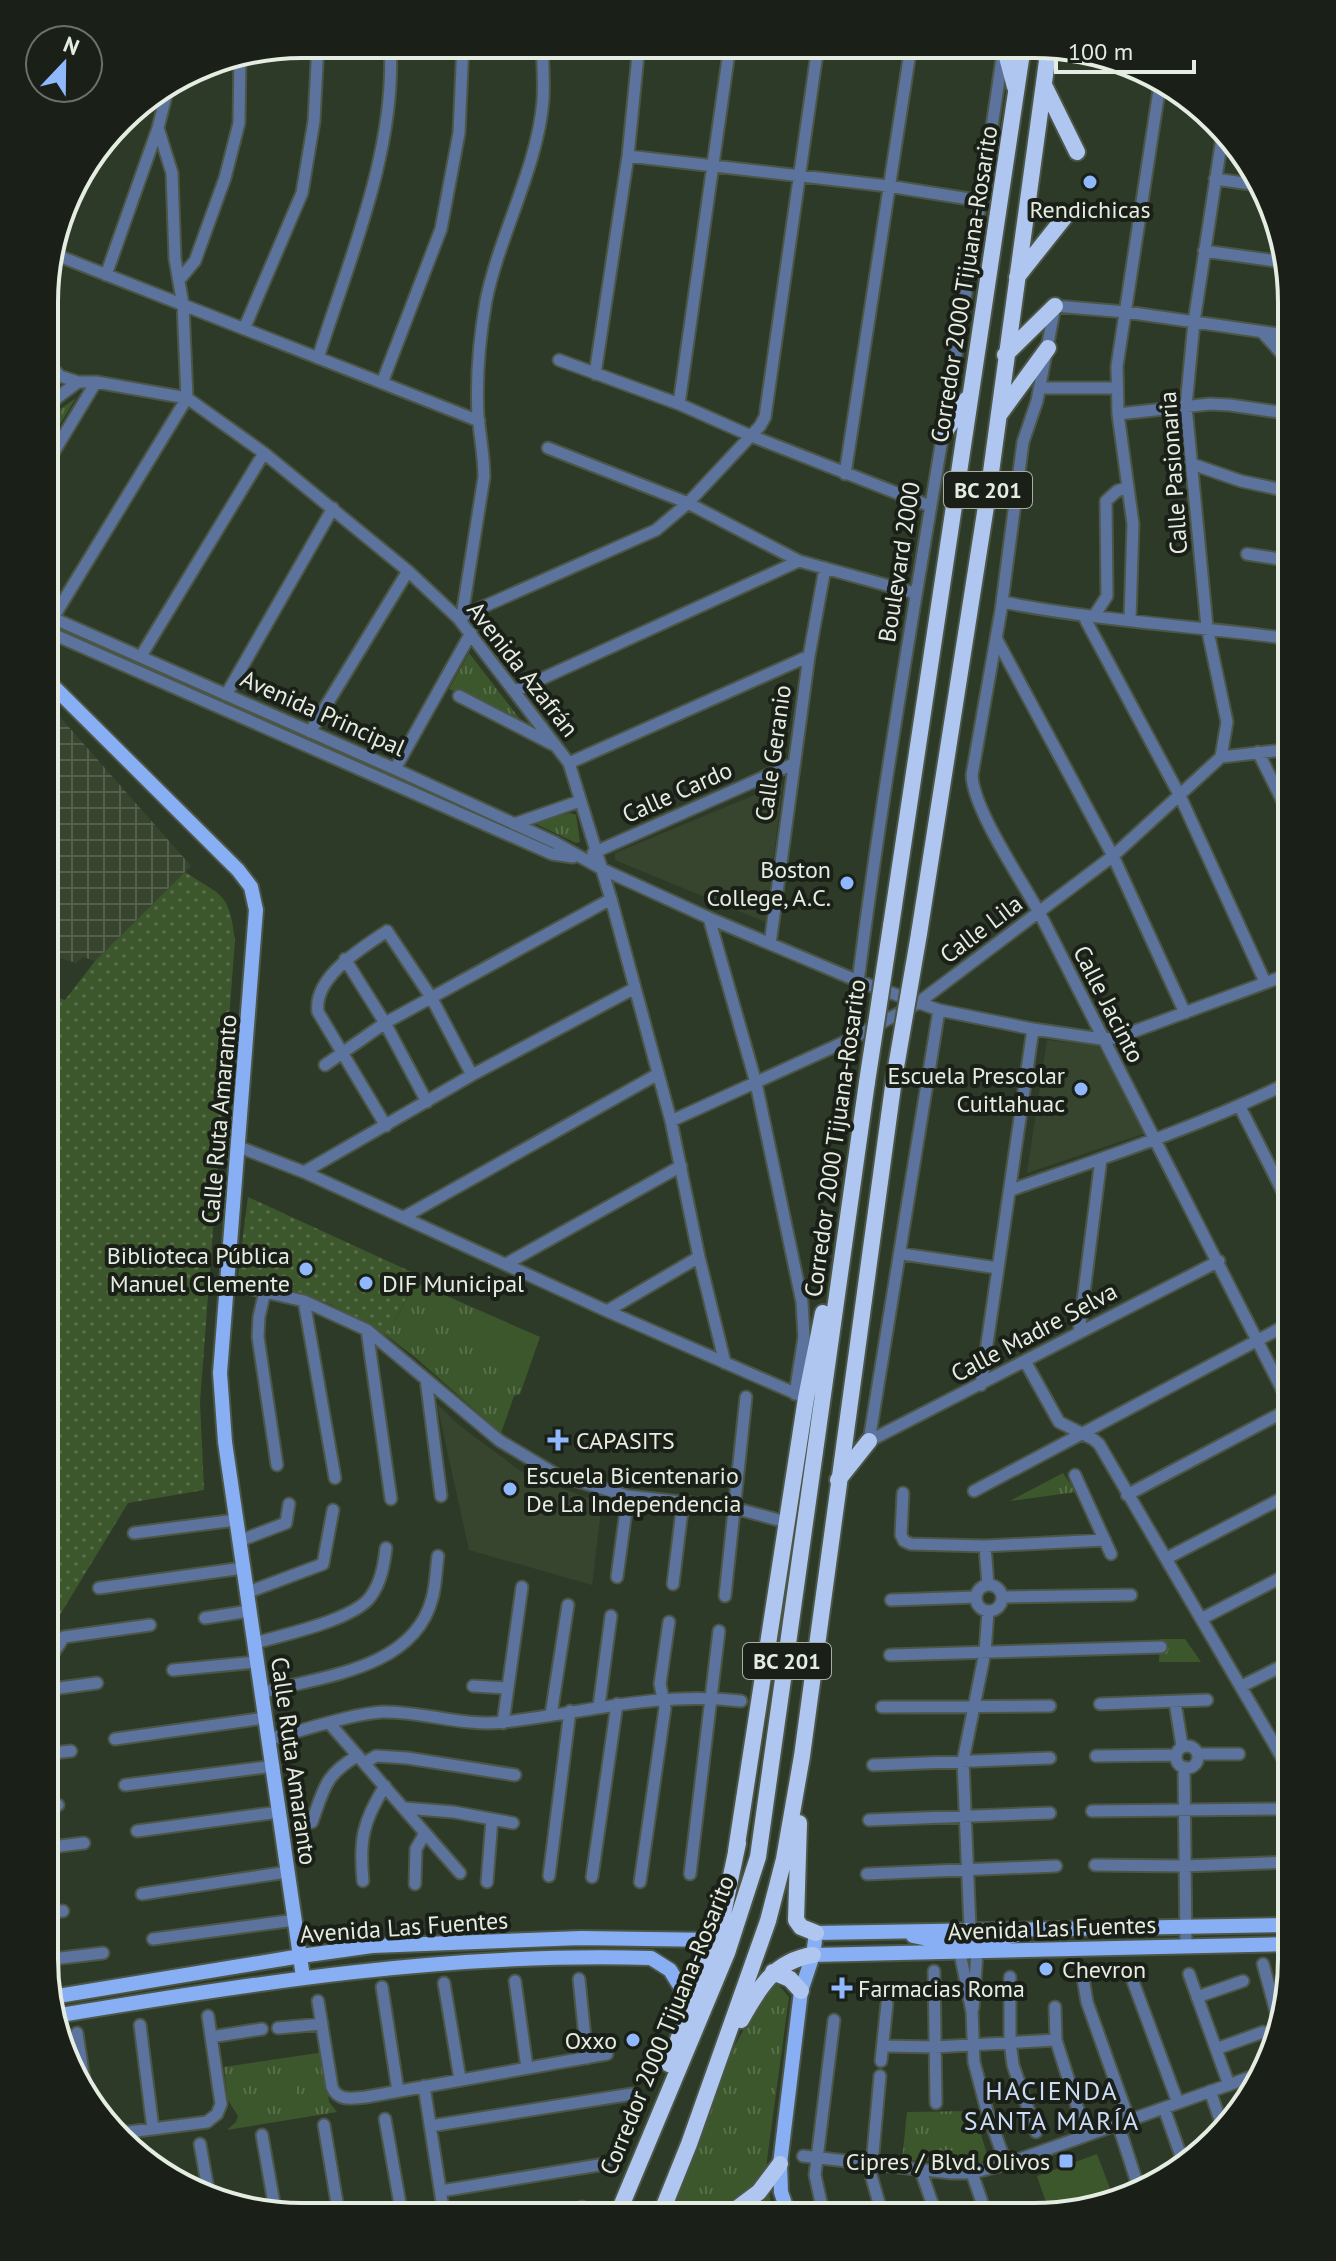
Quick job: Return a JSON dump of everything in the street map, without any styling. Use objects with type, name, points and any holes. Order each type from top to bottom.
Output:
[{"type":"highway","points":[[1006,58],[1016,94]]},
{"type":"highway","name":"Corredor 2000 Tijuana-Rosarito","points":[[622,2203],[727,1953],[758,1857],[841,1254],[1021,58]]},
{"type":"highway","name":"Corredor 2000 Tijuana-Rosarito","points":[[665,2203],[768,1921],[784,1859],[803,1744],[894,1079],[989,487],[1047,59]]},
{"type":"highway","points":[[1043,84],[1077,152]]},
{"type":"highway","points":[[1016,278],[1067,214]]},
{"type":"highway","points":[[1005,355],[1055,306]]},
{"type":"highway","points":[[998,416],[1048,348]]},
{"type":"highway","points":[[942,436],[971,394]]},
{"type":"highway","points":[[958,482],[972,493],[989,487]]},
{"type":"highway","points":[[952,524],[968,523],[982,531]]},
{"type":"highway","points":[[651,2131],[666,2070],[726,1909],[786,1522],[800,1396],[830,1281],[841,1254]]},
{"type":"highway","points":[[837,1481],[869,1441]]},
{"type":"highway","points":[[736,1851],[781,1700]]},
{"type":"highway","points":[[803,1744],[794,1911],[801,1927],[816,1933]]},
{"type":"highway","points":[[720,2056],[759,1987],[773,1972],[791,1960],[813,1955]]},
{"type":"highway","points":[[773,1972],[790,1979],[801,1991]]},
{"type":"highway","points":[[744,2203],[759,2192],[780,2164]]},
{"type":"main road","name":"Calle Ruta Amaranto","points":[[58,691],[238,870],[251,887],[256,910],[220,1373],[225,1442],[303,1977]]},
{"type":"main road","name":"Avenida Las Fuentes","points":[[816,1933],[1277,1925]]},
{"type":"main road","points":[[892,1931],[967,1950],[1033,1930]]},
{"type":"main road","points":[[785,2203],[780,2164],[801,1991],[813,1955],[816,1933]]},
{"type":"main road","name":"Avenida Las Fuentes","points":[[62,1995],[372,1946],[652,1937],[715,1940]]},
{"type":"main road","name":"Avenida Las Fuentes","points":[[813,1955],[1277,1944]]},
{"type":"main road","name":"Avenida Las Fuentes","points":[[65,2015],[303,1977],[467,1960],[651,1958],[670,1970],[691,2004]]},
{"type":"street","points":[[244,329],[302,193],[314,121],[317,58]]},
{"type":"street","points":[[318,358],[375,183],[387,105],[389,58]]},
{"type":"street","points":[[382,383],[441,229],[459,133],[462,58]]},
{"type":"street","points":[[460,617],[484,477],[479,421],[479,340],[487,297],[539,120],[543,101],[542,58]]},
{"type":"street","points":[[595,374],[628,156],[638,58]]},
{"type":"street","points":[[679,404],[728,58]]},
{"type":"street","points":[[460,617],[656,530],[688,503],[760,426],[765,417],[816,58]]},
{"type":"street","points":[[845,474],[909,58]]},
{"type":"street","name":"Boulevard 2000","points":[[851,1039],[915,593],[982,201],[1001,58]]},
{"type":"street","points":[[180,279],[195,261],[225,178],[239,123],[240,66]]},
{"type":"street","points":[[1130,619],[1134,542],[1116,388],[1159,93]]},
{"type":"street","points":[[106,275],[165,100]]},
{"type":"street","points":[[58,603],[187,398],[183,305],[175,259],[172,173],[158,128]]},
{"type":"street","name":"Calle Pasionaria","points":[[1221,145],[1194,322],[1186,406],[1207,627],[1227,722],[1221,757]]},
{"type":"street","points":[[628,156],[888,186],[982,201]]},
{"type":"street","points":[[1215,179],[1247,183]]},
{"type":"street","points":[[1204,251],[1274,261]]},
{"type":"street","points":[[62,258],[479,421]]},
{"type":"street","points":[[1055,306],[1126,312],[1278,335]]},
{"type":"street","name":"Calle Jacinto","points":[[1055,306],[1040,388],[1023,442],[1003,602],[972,775],[973,787],[1277,1379]]},
{"type":"street","points":[[1263,333],[1278,350]]},
{"type":"street","points":[[559,360],[679,404],[930,506]]},
{"type":"street","points":[[58,374],[78,382]]},
{"type":"street","points":[[58,397],[78,382]]},
{"type":"street","name":"Avenida Azafrán","points":[[78,382],[96,382],[187,398],[264,453],[460,617],[569,763],[611,899],[671,1121],[725,1363]]},
{"type":"street","points":[[58,445],[96,382]]},
{"type":"street","points":[[1040,388],[1116,388]]},
{"type":"street","points":[[1118,414],[1186,406],[1230,405],[1278,412]]},
{"type":"street","points":[[548,448],[688,503],[799,561],[915,593]]},
{"type":"street","points":[[141,656],[264,453]]},
{"type":"street","points":[[1192,464],[1241,481],[1278,489]]},
{"type":"street","points":[[1088,615],[1107,596],[1106,501],[1117,491],[1128,487]]},
{"type":"street","points":[[226,695],[333,508]]},
{"type":"street","points":[[1247,554],[1278,559]]},
{"type":"street","points":[[515,691],[799,561]]},
{"type":"street","name":"Calle Geranio","points":[[770,944],[793,764],[825,568]]},
{"type":"street","points":[[310,732],[408,571]]},
{"type":"street","points":[[1003,602],[1278,637]]},
{"type":"street","points":[[1088,615],[1180,796],[1265,982]]},
{"type":"street","name":"Avenida Principal","points":[[58,621],[395,769],[709,918],[858,981],[939,1010],[1101,1039]]},
{"type":"street","points":[[395,769],[471,633]]},
{"type":"street","name":"Avenida Principal","points":[[58,636],[552,854],[579,858]]},
{"type":"street","points":[[996,638],[1113,856],[1185,1013]]},
{"type":"street","points":[[569,763],[809,656]]},
{"type":"street","points":[[459,696],[556,746]]},
{"type":"street","points":[[1221,757],[1278,750]]},
{"type":"street","points":[[1258,752],[1278,791]]},
{"type":"street","name":"Calle Lila","points":[[671,1121],[851,1039],[918,1003],[1113,856],[1221,757]]},
{"type":"street","name":"Calle Cardo","points":[[579,858],[793,764]]},
{"type":"street","points":[[514,824],[580,801]]},
{"type":"street","points":[[325,1065],[385,1023],[611,899]]},
{"type":"street","points":[[239,1147],[304,1172],[800,1396],[804,1320],[756,1083],[709,918]]},
{"type":"street","points":[[386,1126],[318,1012],[317,1001],[319,993],[345,959],[387,931],[431,997],[472,1075]]},
{"type":"street","points":[[345,959],[385,1023],[427,1102]]},
{"type":"street","points":[[1101,1039],[1116,1038],[1278,978]]},
{"type":"street","points":[[304,1172],[472,1075],[635,988]]},
{"type":"street","points":[[869,1441],[902,1254],[939,1010]]},
{"type":"street","points":[[981,1385],[1033,1029]]},
{"type":"street","points":[[404,1217],[658,1074]]},
{"type":"street","points":[[1011,1190],[1154,1140],[1240,1107],[1278,1088]]},
{"type":"street","points":[[1240,1107],[1277,1181]]},
{"type":"street","points":[[1079,1332],[1101,1159]]},
{"type":"street","points":[[506,1264],[681,1166]]},
{"type":"street","points":[[902,1254],[998,1268]]},
{"type":"street","points":[[607,1311],[699,1257]]},
{"type":"street","name":"Calle Madre Selva","points":[[869,1441],[1219,1261]]},
{"type":"street","points":[[227,1283],[304,1301],[367,1330],[500,1441],[557,1475],[628,1496],[734,1508],[786,1522]]},
{"type":"street","points":[[265,1291],[258,1337],[277,1465]]},
{"type":"street","points":[[304,1301],[335,1478]]},
{"type":"street","points":[[974,1491],[1277,1329]]},
{"type":"street","points":[[367,1330],[391,1499]]},
{"type":"street","points":[[1025,1361],[1059,1422],[1099,1444],[1277,1748]]},
{"type":"street","points":[[426,1379],[441,1496]]},
{"type":"street","points":[[725,1596],[746,1397]]},
{"type":"street","points":[[1127,1495],[1277,1416]]},
{"type":"street","points":[[1075,1475],[1111,1554]]},
{"type":"street","points":[[903,1493],[901,1535],[904,1541],[911,1544],[985,1546],[1105,1540]]},
{"type":"street","points":[[617,1577],[628,1496]]},
{"type":"street","points":[[1167,1558],[1277,1501]]},
{"type":"street","points":[[673,1584],[683,1502]]},
{"type":"street","points":[[239,1541],[286,1523],[289,1504]]},
{"type":"street","points":[[246,1593],[323,1564],[333,1510]]},
{"type":"street","points":[[134,1533],[236,1520]]},
{"type":"street","points":[[985,1546],[988,1585]]},
{"type":"street","points":[[255,1643],[336,1619],[369,1599],[384,1570],[386,1548]]},
{"type":"street","points":[[261,1693],[376,1662],[401,1649],[419,1627],[432,1601],[438,1556]]},
{"type":"street","points":[[99,1588],[243,1568]]},
{"type":"street","points":[[1201,1619],[1277,1580]]},
{"type":"street","points":[[988,1585],[996,1586],[1002,1597],[997,1608],[988,1611],[978,1605],[976,1597],[978,1590],[988,1585]]},
{"type":"street","points":[[503,1723],[522,1587]]},
{"type":"street","points":[[1002,1597],[1131,1595]]},
{"type":"street","points":[[891,1600],[976,1597]]},
{"type":"street","points":[[551,1715],[568,1605]]},
{"type":"street","points":[[205,1618],[249,1611]]},
{"type":"street","points":[[970,1928],[963,1761],[985,1652],[988,1611]]},
{"type":"street","points":[[599,1706],[611,1616]]},
{"type":"street","points":[[640,1882],[665,1708],[660,1684],[669,1622]]},
{"type":"street","points":[[58,1646],[64,1637],[150,1625]]},
{"type":"street","points":[[690,1874],[719,1631]]},
{"type":"street","points":[[890,1655],[1161,1647]]},
{"type":"street","points":[[173,1670],[257,1662]]},
{"type":"street","points":[[1242,1686],[1277,1668]]},
{"type":"street","points":[[58,1688],[97,1683]]},
{"type":"street","points":[[473,1686],[507,1688]]},
{"type":"street","points":[[269,1739],[383,1712],[503,1723],[599,1706],[663,1699],[741,1701]]},
{"type":"street","points":[[1100,1704],[1207,1700]]},
{"type":"street","points":[[1175,1702],[1177,1763],[1184,1767],[1195,1765],[1198,1754]]},
{"type":"street","points":[[592,1877],[617,1704]]},
{"type":"street","points":[[882,1707],[1050,1706]]},
{"type":"street","points":[[549,1876],[570,1711]]},
{"type":"street","points":[[115,1739],[265,1718]]},
{"type":"street","points":[[330,1724],[460,1873]]},
{"type":"street","points":[[1096,1756],[1179,1751],[1190,1746],[1198,1754],[1239,1754]]},
{"type":"street","points":[[58,1752],[71,1751]]},
{"type":"street","points":[[312,1822],[330,1777],[338,1767],[376,1756],[515,1775]]},
{"type":"street","points":[[873,1765],[1050,1758]]},
{"type":"street","points":[[125,1785],[274,1766]]},
{"type":"street","points":[[1184,1767],[1186,1946]]},
{"type":"street","points":[[363,1881],[361,1838],[373,1806],[385,1786]]},
{"type":"street","points":[[404,1808],[454,1812],[513,1823]]},
{"type":"street","points":[[1092,1811],[1275,1809]]},
{"type":"street","points":[[137,1831],[279,1812]]},
{"type":"street","points":[[869,1820],[1050,1813]]},
{"type":"street","points":[[487,1882],[492,1819]]},
{"type":"street","points":[[415,1884],[416,1849],[425,1833]]},
{"type":"street","points":[[58,1846],[84,1843]]},
{"type":"street","points":[[1095,1865],[1277,1863]]},
{"type":"street","points":[[867,1874],[1056,1866]]},
{"type":"street","points":[[142,1894],[287,1872]]},
{"type":"street","points":[[58,1912],[63,1911]]},
{"type":"street","points":[[153,1939],[295,1920]]},
{"type":"street","points":[[967,1950],[979,2083],[1006,2164]]},
{"type":"street","points":[[967,1950],[972,2012]]},
{"type":"street","points":[[58,1958],[103,1953]]},
{"type":"street","points":[[1263,1964],[1274,2003]]},
{"type":"street","points":[[934,1971],[936,2103]]},
{"type":"street","points":[[1082,1972],[1087,2002],[1137,2179]]},
{"type":"street","points":[[1189,1974],[1229,2085]]},
{"type":"street","points":[[1131,1976],[1178,2103]]},
{"type":"street","points":[[1010,1977],[1013,2065],[1036,2132]]},
{"type":"street","points":[[579,1979],[587,2058]]},
{"type":"street","points":[[515,1981],[527,2068]]},
{"type":"street","points":[[1197,1997],[1243,1981]]},
{"type":"street","points":[[444,1983],[460,2079]]},
{"type":"street","points":[[382,1987],[398,2091]]},
{"type":"street","points":[[318,2001],[332,2087],[338,2096],[350,2098],[398,2091],[607,2054]]},
{"type":"street","points":[[881,2061],[887,2004]]},
{"type":"street","points":[[1055,2007],[1056,2040],[1080,2116]]},
{"type":"street","points":[[129,2132],[207,2122],[217,2114],[221,2104],[208,2016]]},
{"type":"street","points":[[820,2203],[815,2186],[816,2157],[834,2020]]},
{"type":"street","points":[[278,2028],[322,2024]]},
{"type":"street","points":[[140,2025],[153,2129]]},
{"type":"street","points":[[211,2037],[262,2029]]},
{"type":"street","points":[[1216,2049],[1263,2032]]},
{"type":"street","points":[[77,2033],[81,2061]]},
{"type":"street","points":[[883,2046],[935,2047],[1056,2040]]},
{"type":"street","points":[[878,2203],[872,2183],[872,2163],[880,2076]]},
{"type":"street","points":[[803,2156],[921,2171],[972,2173],[1006,2164],[1246,2080]]},
{"type":"street","points":[[424,2086],[442,2203]]},
{"type":"street","points":[[1210,2091],[1219,2117]]},
{"type":"street","points":[[430,2126],[632,2094]]},
{"type":"street","points":[[1164,2108],[1180,2155]]},
{"type":"street","points":[[385,2119],[400,2203]]},
{"type":"street","points":[[324,2125],[337,2203]]},
{"type":"street","points":[[262,2135],[274,2201]]},
{"type":"street","points":[[200,2144],[207,2183]]},
{"type":"street","points":[[441,2191],[605,2164]]},
{"type":"street","points":[[921,2171],[932,2203]]},
{"type":"street","points":[[972,2173],[982,2203]]},
{"type":"shaded area","points":[[58,715],[191,866],[95,961],[83,957],[76,963],[58,957]]},
{"type":"shaded area","points":[[783,783],[765,922],[615,860],[615,853]]},
{"type":"shaded area","name":"Escuela Prescolar Cuitlahuac","points":[[1047,1040],[1098,1046],[1146,1133],[1027,1173]]},
{"type":"shaded area","name":"Escuela Bicentenario De La Independencia","points":[[437,1404],[460,1426],[526,1475],[602,1503],[592,1585],[469,1550]]},
{"type":"green space","points":[[76,398],[58,427],[58,411]]},
{"type":"green space","points":[[469,653],[526,727],[449,689]]},
{"type":"green space","points":[[570,813],[576,815],[580,842],[576,843],[534,823]]},
{"type":"green space","points":[[185,872],[216,892],[227,904],[235,940],[200,1402],[204,1490],[128,1503],[58,1618],[58,998],[65,1000],[95,961]]},
{"type":"green space","points":[[248,1197],[418,1275],[387,1336],[330,1304],[238,1276]]},
{"type":"green space","points":[[415,1282],[540,1337],[520,1394],[514,1396],[501,1433],[387,1336]]},
{"type":"green space","points":[[485,1322],[506,1332],[490,1367],[469,1358]]},
{"type":"green space","points":[[512,1334],[534,1343],[518,1379],[496,1369]]},
{"type":"green space","points":[[1063,1473],[1076,1492],[1010,1501]]},
{"type":"green space","points":[[1160,1639],[1185,1639],[1201,1662],[1159,1662]]},
{"type":"green space","points":[[776,1982],[789,1997],[767,2160],[771,2203],[673,2203],[730,2054],[768,1986]]},
{"type":"green space","points":[[325,2052],[329,2102],[337,2112],[227,2130],[238,2116],[228,2100],[224,2067]]},
{"type":"green space","points":[[295,2086],[298,2102],[268,2106],[265,2090]]},
{"type":"green space","points":[[974,2111],[988,2158],[986,2161],[902,2160],[907,2112]]},
{"type":"green space","points":[[1097,2154],[1111,2190],[1082,2198],[1046,2202],[1037,2176]]},
{"type":"place","name":"Rendichicas","points":[[1090,182]]},
{"type":"place","name":"Boston College, A.C.","points":[[847,883]]},
{"type":"place","name":"Escuela Prescolar Cuitlahuac","points":[[1081,1089]]},
{"type":"place","name":"Biblioteca Pública Manuel Clemente","points":[[306,1269]]},
{"type":"place","name":"DIF Municipal","points":[[366,1283]]},
{"type":"place","name":"CAPASITS","points":[[558,1440]]},
{"type":"place","name":"Escuela Bicentenario De La Independencia","points":[[510,1489]]},
{"type":"place","name":"Chevron","points":[[1046,1969]]},
{"type":"place","name":"Farmacias Roma","points":[[842,1988]]},
{"type":"place","name":"Oxxo","points":[[633,2040]]},
{"type":"place","name":"Cipres / Blvd. Olivos","points":[[1066,2161]]},
{"type":"district","name":"HACIENDA SANTA MARÍA","points":[[1052,2105]]}]
